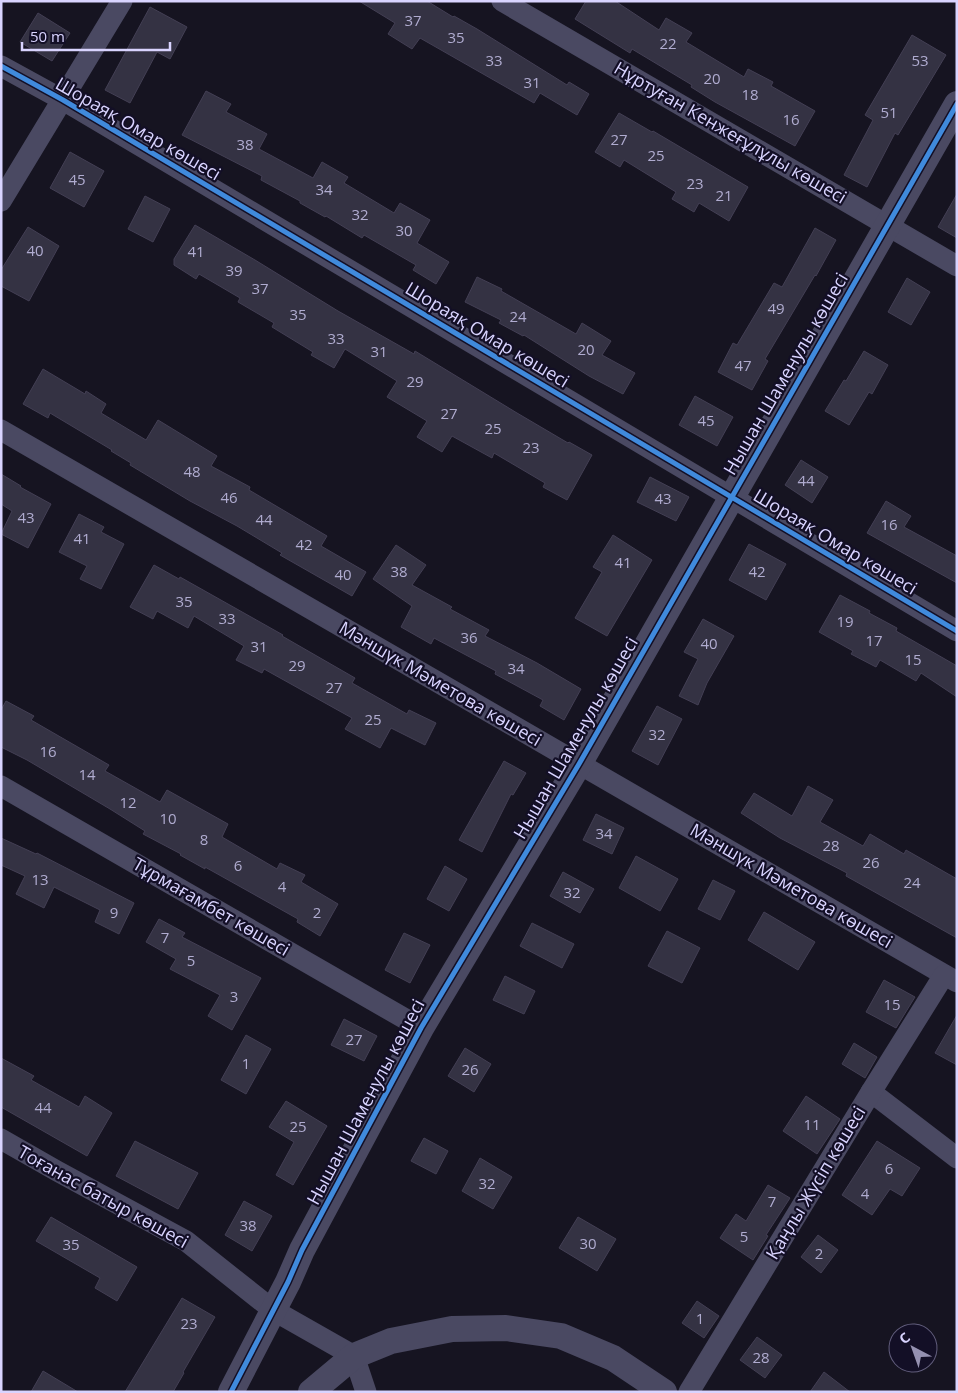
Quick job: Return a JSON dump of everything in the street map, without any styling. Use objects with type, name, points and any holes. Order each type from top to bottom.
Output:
[{"type":"street","points":[[1,201],[122,1]]},
{"type":"street","name":"Нұртуған Кенжеғұлұлы көшесі","points":[[502,1],[957,266]]},
{"type":"street","name":"Шораяқ Омар көшесі","points":[[1,66],[63,100],[957,631]]},
{"type":"street","name":"Нышан Шаменулы көшесі","points":[[231,1392],[302,1250],[421,1028],[579,764],[957,104]]},
{"type":"street","name":"Мәншүк Мәметова көшесі","points":[[1,430],[950,979]]},
{"type":"street","name":"Тұрмағамбет көшесі","points":[[1,786],[421,1028]]},
{"type":"street","name":"Қаңлы Жүсіп көшесі","points":[[689,1392],[871,1092],[950,979]]},
{"type":"street","points":[[871,1092],[957,1158]]},
{"type":"street","name":"Тоғанас батыр көшесі","points":[[1,1139],[186,1241],[273,1310],[354,1356]]},
{"type":"street","points":[[311,1392],[354,1356],[391,1341],[444,1331],[506,1328],[561,1336],[613,1358],[664,1392]]},
{"type":"street","points":[[354,1356],[366,1392]]},
{"type":"building","points":[[359,1],[427,1],[477,29],[567,85],[569,82],[589,94],[577,115],[540,93],[534,103],[420,38],[412,49],[388,34],[395,23]]},
{"type":"building","points":[[586,1],[615,1],[659,30],[666,18],[692,33],[686,42],[744,77],[748,69],[773,82],[771,86],[815,111],[795,146],[715,102],[691,87],[692,85],[632,49],[630,53],[575,19]]},
{"type":"building","points":[[150,7],[187,27],[170,59],[157,52],[130,103],[105,90]]},
{"type":"building","points":[[38,13],[70,33],[52,61],[20,42]]},
{"type":"building","points":[[912,35],[946,55],[898,135],[895,133],[867,187],[844,175],[873,120],[865,115]]},
{"type":"building","points":[[206,91],[231,104],[226,112],[267,134],[259,149],[313,178],[322,162],[348,177],[344,183],[394,213],[400,203],[430,220],[417,243],[449,262],[436,284],[413,270],[416,265],[364,235],[362,238],[300,203],[300,201],[261,180],[262,176],[182,135]]},
{"type":"building","points":[[619,113],[748,187],[729,221],[699,203],[694,212],[672,199],[676,192],[624,160],[620,167],[595,152]]},
{"type":"building","points":[[70,152],[104,171],[84,207],[50,188]]},
{"type":"building","points":[[957,194],[957,238],[938,227]]},
{"type":"building","points":[[145,196],[170,209],[153,242],[128,229]]},
{"type":"building","points":[[195,225],[338,311],[414,354],[415,351],[568,443],[592,455],[567,500],[543,487],[545,483],[494,453],[492,458],[452,436],[442,452],[417,437],[427,421],[387,397],[397,381],[345,349],[334,368],[311,355],[313,352],[272,327],[274,323],[238,302],[240,298],[199,274],[196,279],[174,265],[174,259]]},
{"type":"building","points":[[28,227],[59,246],[29,301],[1,286],[1,270]]},
{"type":"building","points":[[815,228],[836,240],[765,359],[768,361],[752,390],[718,372],[733,343],[737,345],[774,283],[782,287]]},
{"type":"building","points":[[477,277],[502,289],[501,291],[576,334],[582,323],[611,341],[602,355],[635,373],[623,394],[589,376],[524,335],[499,323],[501,320],[465,302]]},
{"type":"building","points":[[907,278],[930,292],[911,325],[888,312]]},
{"type":"building","points":[[864,351],[888,365],[872,394],[869,392],[849,425],[825,411]]},
{"type":"building","points":[[43,369],[85,394],[86,391],[106,404],[101,413],[146,440],[158,420],[217,456],[211,466],[250,487],[249,490],[327,536],[321,546],[366,572],[352,596],[280,555],[282,553],[237,526],[190,501],[130,465],[131,463],[112,450],[50,413],[48,418],[23,404]]},
{"type":"building","points":[[695,396],[733,417],[717,446],[679,425]]},
{"type":"building","points":[[801,460],[828,477],[812,503],[785,485]]},
{"type":"building","points":[[1,474],[51,504],[28,548],[1,534],[12,511],[1,504]]},
{"type":"building","points":[[650,477],[689,497],[676,521],[637,502]]},
{"type":"building","points":[[886,501],[911,516],[904,527],[957,556],[957,583],[867,533]]},
{"type":"building","points":[[79,514],[104,527],[101,532],[124,544],[101,589],[80,579],[87,566],[59,552]]},
{"type":"building","points":[[613,535],[652,560],[607,636],[575,618],[602,572],[593,567]]},
{"type":"building","points":[[749,544],[786,564],[766,600],[729,580]]},
{"type":"building","points":[[396,545],[426,565],[412,585],[452,607],[450,609],[489,630],[485,636],[581,689],[564,720],[540,706],[543,700],[495,674],[496,671],[434,638],[431,644],[401,627],[412,606],[373,579]]},
{"type":"building","points":[[154,565],[179,579],[180,577],[283,635],[355,678],[352,683],[407,714],[409,710],[436,723],[425,745],[391,728],[380,748],[345,729],[352,718],[264,669],[262,673],[236,660],[244,646],[194,616],[188,628],[157,611],[153,619],[130,607]]},
{"type":"building","points":[[840,595],[870,611],[869,613],[897,628],[896,631],[957,666],[957,697],[921,673],[916,681],[880,660],[876,667],[851,654],[853,651],[819,632]]},
{"type":"building","points":[[703,619],[734,636],[707,683],[698,705],[679,696],[698,659],[684,652]]},
{"type":"building","points":[[6,701],[34,716],[31,720],[109,765],[105,771],[160,802],[167,790],[228,824],[222,837],[277,869],[280,863],[305,875],[301,882],[338,904],[320,936],[297,922],[298,919],[143,834],[145,831],[110,809],[27,760],[1,747],[1,710]]},
{"type":"building","points":[[657,706],[682,719],[658,765],[632,751]]},
{"type":"building","points":[[504,761],[526,773],[513,795],[511,794],[482,852],[459,840]]},
{"type":"building","points":[[808,786],[833,800],[820,822],[863,846],[870,834],[904,854],[906,850],[957,879],[957,938],[846,876],[847,873],[780,838],[741,813],[754,793],[792,816]]},
{"type":"building","points":[[596,814],[624,828],[612,854],[583,840]]},
{"type":"building","points":[[1,838],[37,853],[134,903],[119,934],[95,922],[100,910],[54,887],[44,908],[16,894],[25,876],[1,865]]},
{"type":"building","points":[[636,856],[678,879],[660,911],[619,888]]},
{"type":"building","points":[[445,866],[467,879],[449,911],[427,899]]},
{"type":"building","points":[[563,872],[594,889],[580,913],[550,896]]},
{"type":"building","points":[[713,880],[735,891],[720,920],[698,909]]},
{"type":"building","points":[[764,912],[815,942],[798,970],[748,940]]},
{"type":"building","points":[[159,919],[185,933],[182,937],[261,978],[232,1030],[208,1016],[220,995],[170,969],[176,959],[146,942]]},
{"type":"building","points":[[532,923],[574,944],[562,968],[520,946]]},
{"type":"building","points":[[667,931],[700,948],[682,983],[648,966]]},
{"type":"building","points":[[404,933],[430,945],[410,983],[385,970]]},
{"type":"building","points":[[505,976],[535,991],[524,1014],[493,1000]]},
{"type":"building","points":[[884,980],[915,997],[896,1028],[866,1012]]},
{"type":"building","points":[[957,1015],[957,1065],[935,1053]]},
{"type":"building","points":[[344,1019],[377,1036],[364,1061],[331,1045]]},
{"type":"building","points":[[246,1035],[271,1049],[246,1094],[221,1080]]},
{"type":"building","points":[[854,1043],[877,1057],[865,1078],[842,1064]]},
{"type":"building","points":[[465,1048],[491,1064],[474,1092],[448,1076]]},
{"type":"building","points":[[1,1058],[34,1076],[31,1080],[79,1107],[85,1096],[112,1113],[87,1156],[1,1107]]},
{"type":"building","points":[[806,1096],[840,1119],[817,1154],[783,1131]]},
{"type":"building","points":[[286,1101],[327,1126],[293,1185],[276,1175],[294,1142],[269,1127]]},
{"type":"building","points":[[424,1138],[448,1151],[436,1174],[411,1161]]},
{"type":"building","points":[[135,1141],[198,1173],[178,1209],[116,1176]]},
{"type":"building","points":[[877,1141],[920,1168],[902,1196],[890,1189],[872,1215],[842,1195]]},
{"type":"building","points":[[480,1158],[512,1177],[493,1209],[462,1191]]},
{"type":"building","points":[[768,1185],[790,1198],[766,1235],[768,1236],[753,1260],[720,1238],[736,1214],[746,1221]]},
{"type":"building","points":[[244,1201],[272,1216],[252,1251],[225,1235]]},
{"type":"building","points":[[51,1217],[137,1267],[117,1301],[95,1288],[100,1278],[36,1241]]},
{"type":"building","points":[[578,1217],[616,1239],[597,1271],[559,1248]]},
{"type":"building","points":[[818,1235],[838,1250],[821,1273],[801,1257]]},
{"type":"building","points":[[182,1298],[215,1317],[173,1392],[125,1392]]},
{"type":"building","points":[[697,1301],[719,1316],[704,1338],[682,1323]]},
{"type":"building","points":[[757,1337],[782,1355],[765,1378],[740,1360]]},
{"type":"building","points":[[43,1371],[78,1392],[31,1392]]},
{"type":"building","points":[[824,1372],[850,1392],[810,1392]]},
{"type":"cycle path","points":[[1,66],[63,100],[957,631]]},
{"type":"cycle path","points":[[231,1392],[288,1282],[302,1250],[421,1028],[579,764],[957,104]]}]
